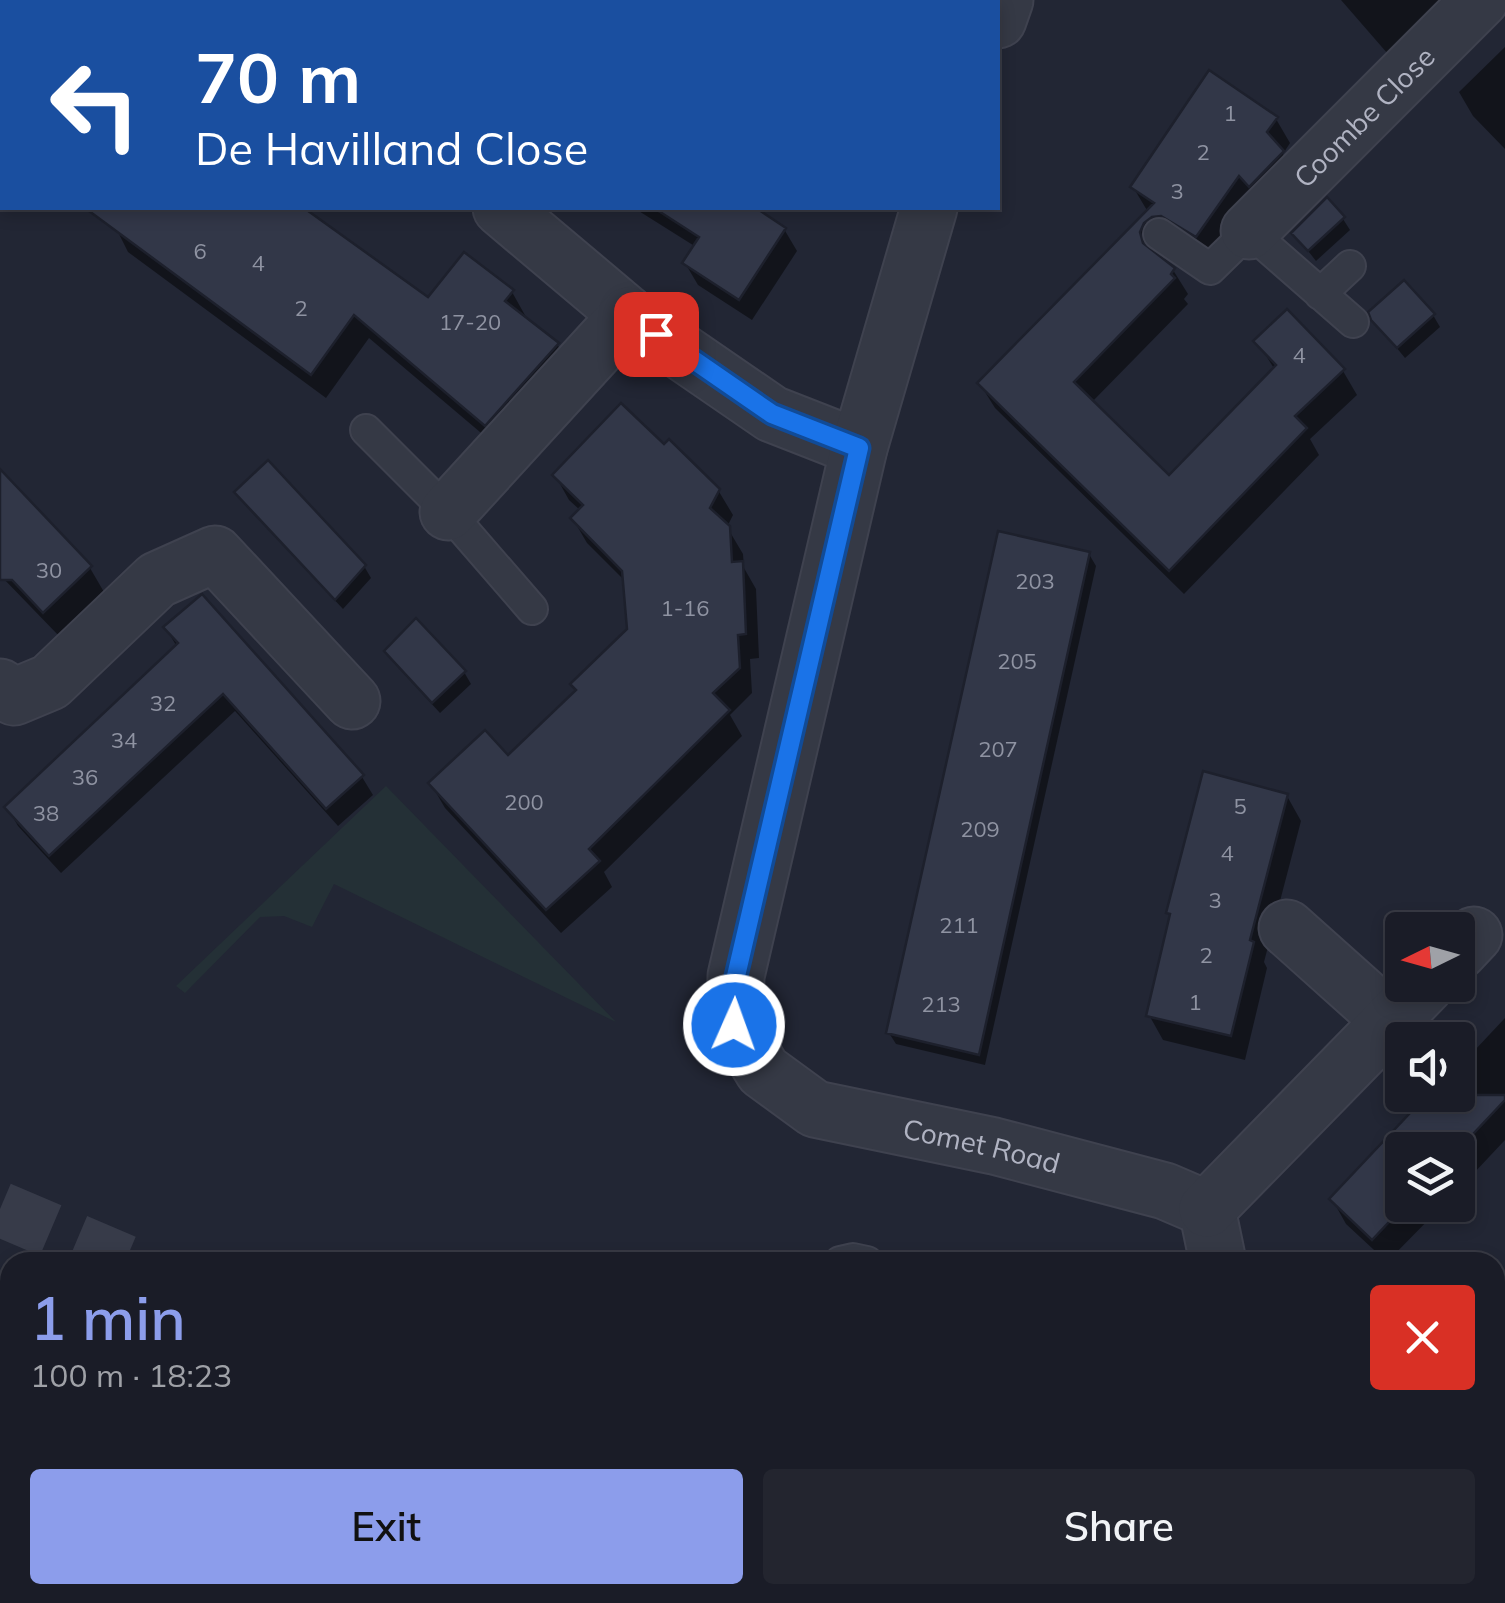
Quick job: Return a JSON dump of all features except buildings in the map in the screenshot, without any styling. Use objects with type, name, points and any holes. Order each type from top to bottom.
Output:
[{"type":"street","name":"Coombe Close","points":[[1249,232],[1480,0]]},
{"type":"street","points":[[503,210],[628,315],[772,414],[859,448]]},
{"type":"street","name":"Comet Road","points":[[928,210],[859,448],[736,976],[734,1025],[764,1071],[814,1109],[994,1146],[1166,1190],[1207,1210]]},
{"type":"street","points":[[448,512],[628,315]]},
{"type":"street","points":[[0,687],[14,697],[50,682],[157,580],[215,554],[352,701]]},
{"type":"street","points":[[1216,1252],[1207,1210],[1408,1003],[1287,928]]},
{"type":"lane","points":[[1159,234],[1210,269],[1249,232],[1353,322]]},
{"type":"lane","points":[[1320,294],[1350,266]]},
{"type":"lane","points":[[366,430],[448,512],[532,610]]},
{"type":"shaded area","points":[[386,786],[616,1022],[334,884],[312,927],[284,916],[260,917],[185,993],[176,986]]},
{"type":"tunnel","points":[[0,1209],[101,1252]]},
{"type":"route","points":[[656,334],[772,414],[859,448],[736,976],[734,1025]]}]
